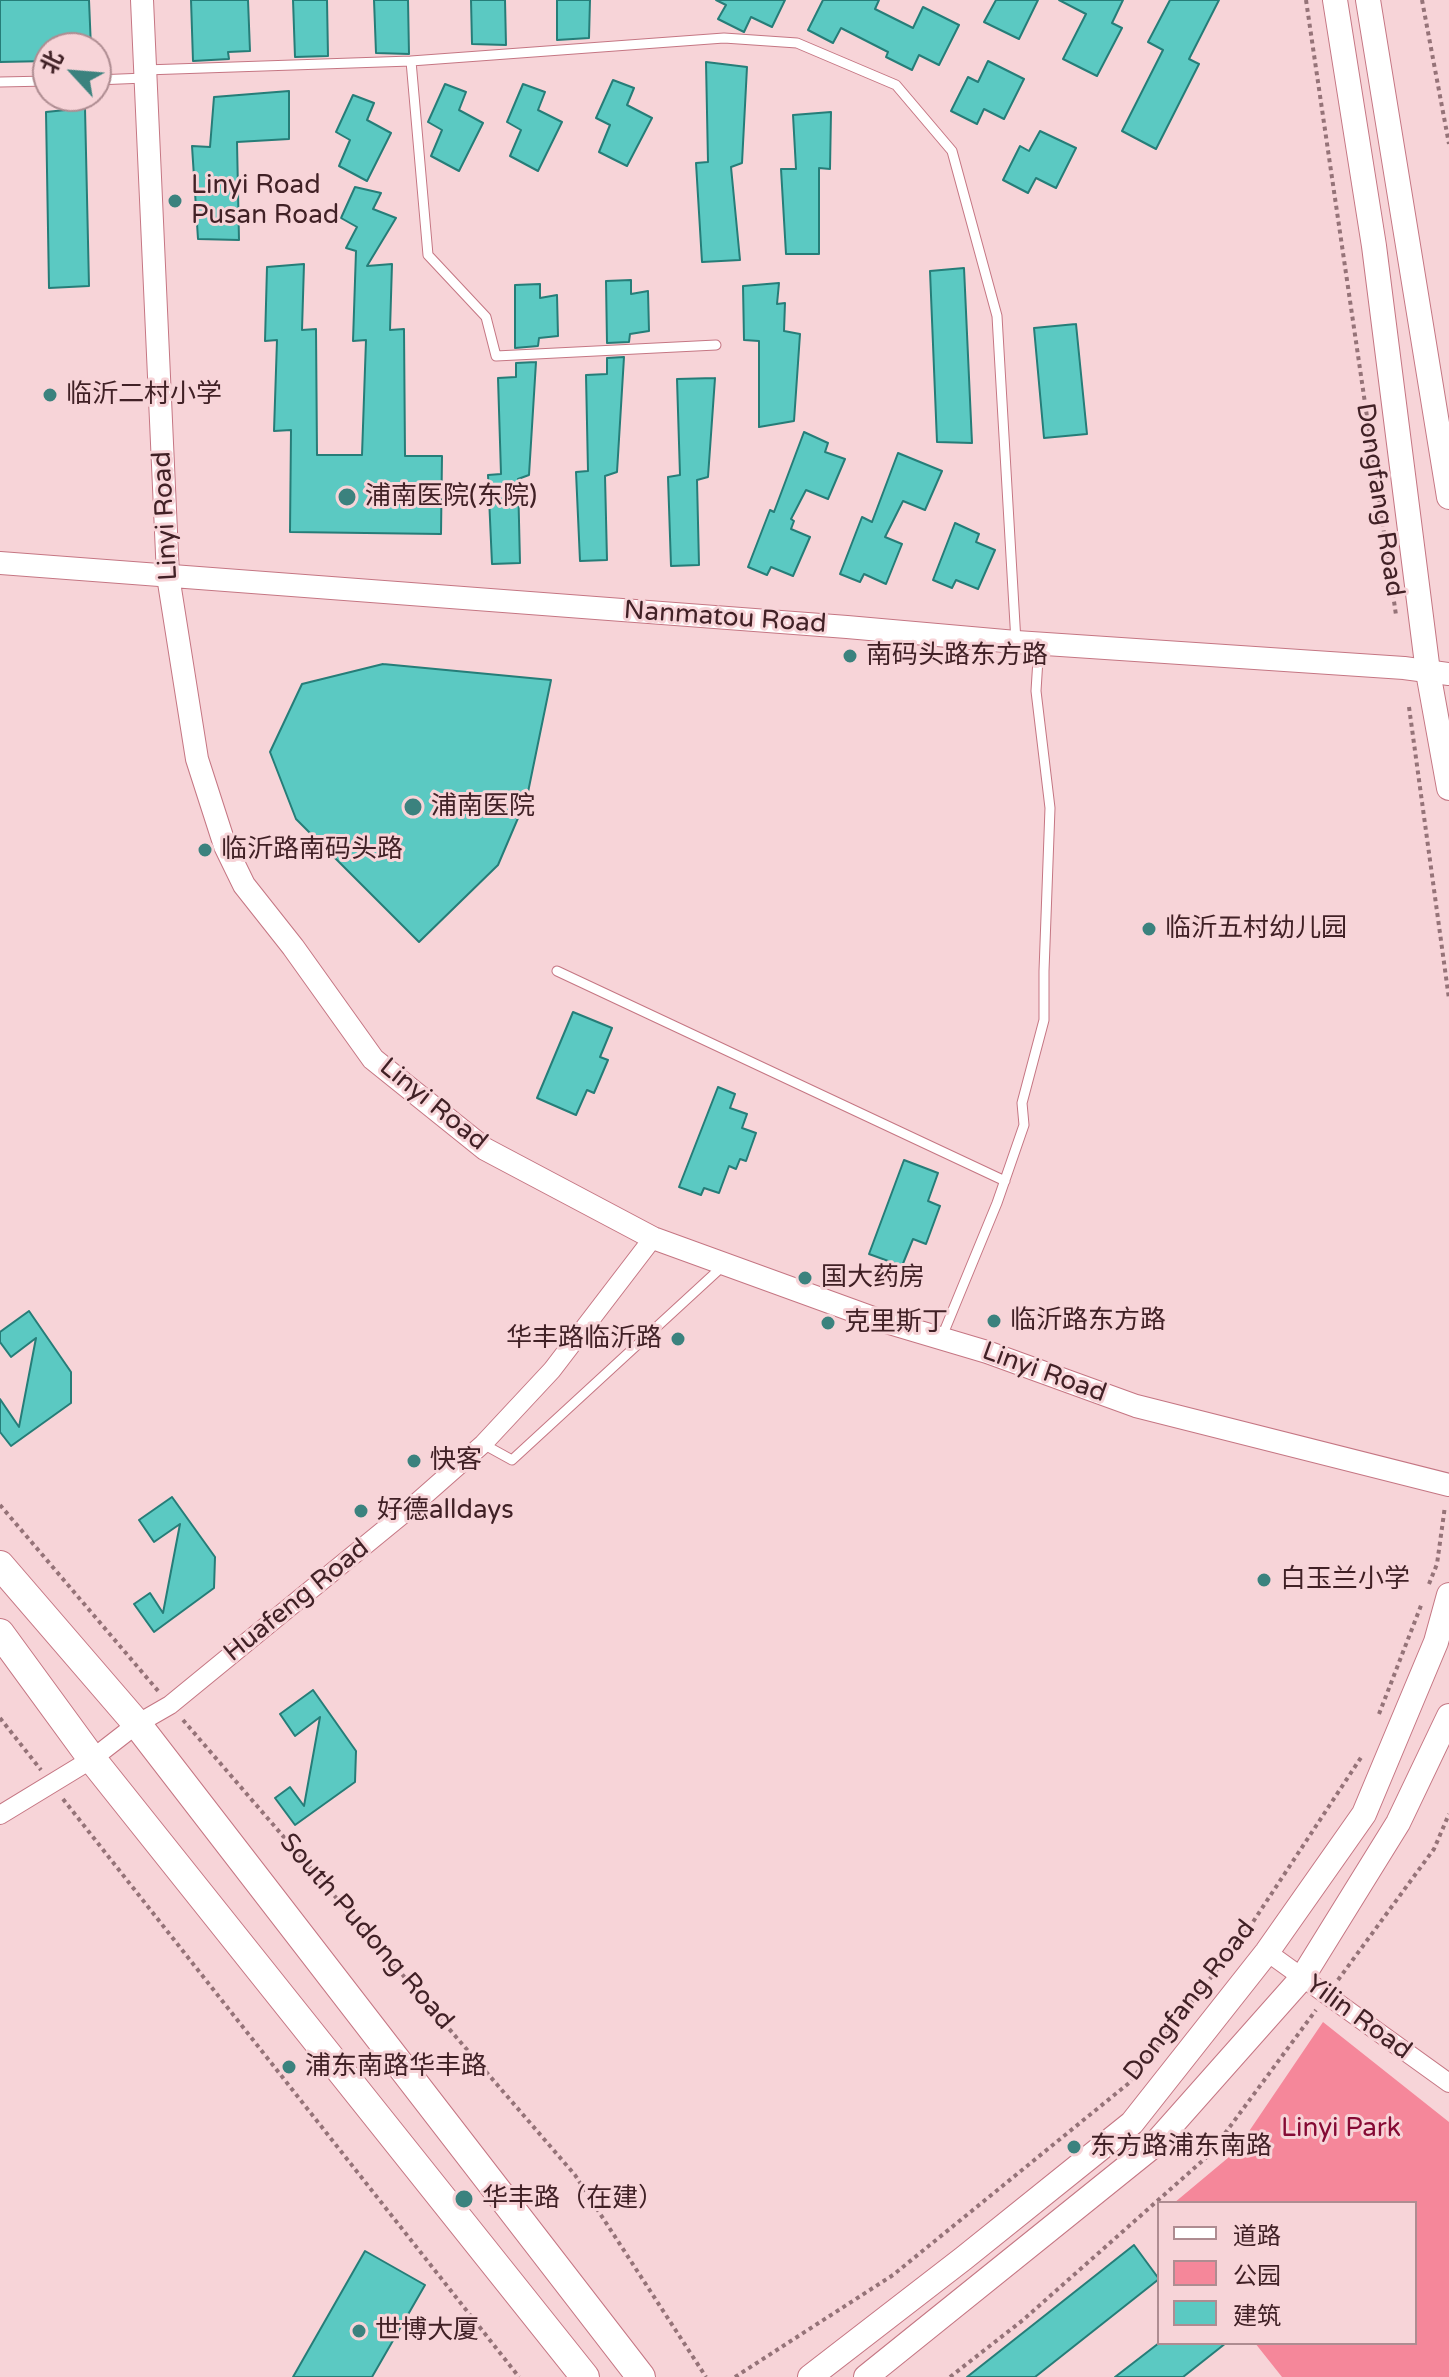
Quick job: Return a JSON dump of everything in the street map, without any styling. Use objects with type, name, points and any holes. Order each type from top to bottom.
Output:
[{"type":"main road","name":"Dongfang Road","points":[[1335,0],[1374,246],[1427,671],[1449,788]]},
{"type":"main road","points":[[1368,0],[1449,497]]},
{"type":"main road","name":"South Pudong Road","points":[[0,1565],[137,1724],[641,2377]]},
{"type":"main road","name":"Dongfang Road","points":[[810,2377],[1132,2123],[1267,1952],[1364,1814],[1436,1642],[1449,1595]]},
{"type":"main road","points":[[0,1633],[92,1759],[585,2377]]},
{"type":"main road","points":[[866,2377],[1153,2146],[1302,1978],[1398,1823],[1449,1716]]},
{"type":"street","name":"Linyi Road","points":[[142,0],[168,576],[197,759],[225,846],[244,885],[373,1059],[485,1149],[653,1238],[876,1319],[987,1352],[1136,1406],[1448,1485]]},
{"type":"street","name":"Nanmatou Road","points":[[0,563],[1427,671]]},
{"type":"street","name":"Huafeng Road","points":[[0,1815],[92,1759],[137,1724],[170,1705],[407,1511],[483,1444],[552,1370],[653,1238]]},
{"type":"street","name":"Yilin Road","points":[[1267,1952],[1449,2083]]},
{"type":"lane","points":[[112,78],[411,61],[724,38],[797,43],[896,85],[952,151],[997,316],[1027,642],[1050,808],[1044,1020],[1022,1103],[1024,1125],[1005,1181],[941,1339]]},
{"type":"lane","points":[[411,61],[428,255],[486,317],[496,356],[716,345]]},
{"type":"lane","points":[[0,82],[32,81]]},
{"type":"lane","points":[[557,971],[1005,1181]]},
{"type":"lane","points":[[483,1444],[512,1460],[725,1264]]},
{"type":"path","name":"Dongfang Road","points":[[1306,0],[1397,622]]},
{"type":"path","points":[[1422,0],[1449,144]]},
{"type":"path","points":[[1427,671],[1449,999]]},
{"type":"path","points":[[1375,1724],[1437,1564],[1448,1485]]},
{"type":"path","name":"South Pudong Road","points":[[0,1505],[575,2175],[706,2377]]},
{"type":"path","points":[[0,1718],[519,2377]]},
{"type":"path","name":"Dongfang Road","points":[[735,2377],[893,2275],[1129,2083],[1247,1931],[1364,1753]]},
{"type":"path","points":[[1157,2201],[1209,2155],[1434,1849],[1449,1814]]},
{"type":"path","points":[[950,2377],[1023,2320],[1157,2201]]},
{"type":"green space","name":"Linyi Park","points":[[1323,2022],[1449,2122],[1449,2377],[1282,2377],[1257,2345],[1417,2345],[1417,2201],[1176,2201],[1235,2152]]},
{"type":"building","points":[[0,0],[89,0],[90,32],[32,32],[32,61],[0,62]]},
{"type":"building","points":[[191,0],[248,0],[250,51],[228,52],[229,59],[193,61]]},
{"type":"building","points":[[293,0],[327,0],[328,56],[295,57]]},
{"type":"building","points":[[374,0],[408,0],[409,54],[376,53]]},
{"type":"building","points":[[471,0],[505,0],[506,45],[472,44]]},
{"type":"building","points":[[557,0],[590,0],[589,38],[557,40]]},
{"type":"building","points":[[716,0],[785,0],[772,27],[751,17],[744,32],[718,19],[726,5]]},
{"type":"building","points":[[823,0],[879,0],[875,9],[913,28],[923,7],[959,25],[939,65],[919,55],[912,70],[886,57],[888,52],[841,28],[833,43],[808,30]]},
{"type":"building","points":[[996,0],[1038,0],[1019,39],[984,22]]},
{"type":"building","points":[[1059,0],[1123,0],[1112,23],[1122,28],[1097,76],[1063,59],[1086,14]]},
{"type":"building","points":[[1170,0],[1219,0],[1189,59],[1199,64],[1156,149],[1122,131],[1163,50],[1148,42]]},
{"type":"building","points":[[988,61],[1024,79],[1004,119],[984,109],[977,124],[951,111],[968,77],[978,82]]},
{"type":"building","points":[[706,62],[747,67],[742,163],[731,167],[740,260],[702,262],[696,163],[708,162]]},
{"type":"building","points":[[613,80],[634,88],[627,105],[652,118],[627,166],[599,152],[610,125],[596,118]]},
{"type":"building","points":[[445,84],[466,92],[459,110],[483,123],[459,171],[431,156],[442,130],[428,122]]},
{"type":"building","points":[[523,84],[545,92],[538,110],[562,122],[538,171],[510,156],[521,130],[507,122]]},
{"type":"building","points":[[289,91],[289,139],[237,142],[239,240],[198,239],[192,146],[210,147],[214,97]]},
{"type":"building","points":[[353,95],[374,103],[367,120],[391,133],[367,181],[339,166],[350,140],[336,132]]},
{"type":"building","points":[[46,112],[85,112],[89,286],[49,288]]},
{"type":"building","points":[[831,112],[830,169],[819,168],[819,254],[786,254],[781,169],[796,169],[793,115]]},
{"type":"building","points":[[1040,131],[1076,148],[1056,188],[1036,178],[1028,193],[1003,180],[1020,146],[1029,151]]},
{"type":"building","points":[[355,187],[381,193],[373,209],[396,218],[367,266],[392,264],[390,330],[404,329],[405,456],[442,456],[441,534],[290,532],[291,430],[274,431],[277,340],[265,341],[267,267],[304,264],[302,330],[316,329],[317,455],[362,455],[366,340],[353,341],[356,251],[346,248],[357,227],[341,218]]},
{"type":"building","points":[[964,268],[972,443],[937,442],[930,271]]},
{"type":"building","points":[[631,280],[631,294],[648,291],[649,331],[630,334],[629,342],[607,343],[606,281]]},
{"type":"building","points":[[779,283],[777,304],[785,303],[784,331],[800,334],[794,421],[759,427],[759,341],[744,340],[743,286]]},
{"type":"building","points":[[540,284],[540,298],[557,295],[558,336],[539,338],[538,346],[515,348],[515,285]]},
{"type":"building","points":[[1076,324],[1087,434],[1044,438],[1034,328]]},
{"type":"building","points":[[624,357],[617,472],[605,476],[607,560],[580,561],[576,472],[588,471],[586,375],[607,374],[607,358]]},
{"type":"building","points":[[536,362],[529,475],[518,479],[520,563],[492,564],[488,475],[501,474],[498,378],[516,377],[516,363]]},
{"type":"building","points":[[715,378],[708,477],[697,480],[699,565],[671,566],[668,477],[680,475],[677,379]]},
{"type":"building","points":[[804,432],[828,443],[825,452],[845,459],[828,499],[806,490],[791,519],[794,521],[791,529],[810,537],[793,576],[771,567],[767,575],[748,567],[770,510],[774,512]]},
{"type":"building","points":[[898,453],[942,471],[925,510],[903,501],[885,537],[902,544],[886,584],[864,574],[860,582],[840,574],[862,517],[872,522]]},
{"type":"building","points":[[955,523],[979,534],[976,542],[995,550],[978,589],[956,580],[952,588],[933,580]]},
{"type":"building","points":[[383,664],[551,680],[527,797],[498,865],[419,942],[296,819],[270,752],[302,684]]},
{"type":"building","points":[[573,1012],[612,1028],[600,1057],[608,1060],[594,1093],[587,1090],[576,1115],[537,1098]]},
{"type":"building","points":[[718,1087],[735,1094],[730,1108],[747,1114],[742,1128],[756,1133],[746,1161],[740,1159],[736,1169],[729,1166],[719,1193],[704,1188],[701,1195],[679,1187]]},
{"type":"building","points":[[904,1160],[938,1173],[928,1201],[940,1206],[926,1244],[913,1239],[902,1266],[869,1254]]},
{"type":"building","points":[[29,1311],[71,1372],[71,1403],[11,1446],[0,1432],[0,1399],[19,1427],[36,1338],[11,1357],[0,1342],[0,1332]]},
{"type":"building","points":[[172,1497],[215,1557],[214,1588],[154,1632],[134,1604],[150,1593],[163,1613],[180,1524],[154,1542],[139,1520]]},
{"type":"building","points":[[313,1690],[356,1751],[355,1782],[295,1825],[275,1798],[290,1787],[304,1806],[320,1717],[295,1736],[280,1714]]},
{"type":"building","points":[[1134,2245],[1157,2276],[1157,2281],[1035,2377],[967,2377]]},
{"type":"building","name":"世博大厦","points":[[365,2251],[425,2285],[372,2377],[293,2377]]},
{"type":"building","points":[[1157,2345],[1223,2345],[1183,2377],[1115,2377]]},
{"type":"place","name":"Linyi Road Pusan Road","points":[[175,201]]},
{"type":"place","name":"临沂二村小学","points":[[50,395]]},
{"type":"place","name":"浦南医院(东院)","points":[[347,497]]},
{"type":"place","name":"南码头路东方路","points":[[850,656]]},
{"type":"place","name":"浦南医院","points":[[413,807]]},
{"type":"place","name":"临沂路南码头路","points":[[205,850]]},
{"type":"place","name":"临沂五村幼儿园","points":[[1149,929]]},
{"type":"place","name":"国大药房","points":[[805,1278]]},
{"type":"place","name":"临沂路东方路","points":[[994,1321]]},
{"type":"place","name":"克里斯丁","points":[[828,1323]]},
{"type":"place","name":"华丰路临沂路","points":[[678,1339]]},
{"type":"place","name":"快客","points":[[414,1461]]},
{"type":"place","name":"好德alldays","points":[[361,1511]]},
{"type":"place","name":"白玉兰小学","points":[[1264,1580]]},
{"type":"place","name":"浦东南路华丰路","points":[[289,2067]]},
{"type":"place","name":"东方路浦东南路","points":[[1074,2147]]},
{"type":"place","name":"华丰路（在建）","points":[[464,2199]]},
{"type":"place","name":"世博大厦","points":[[359,2331]]}]
